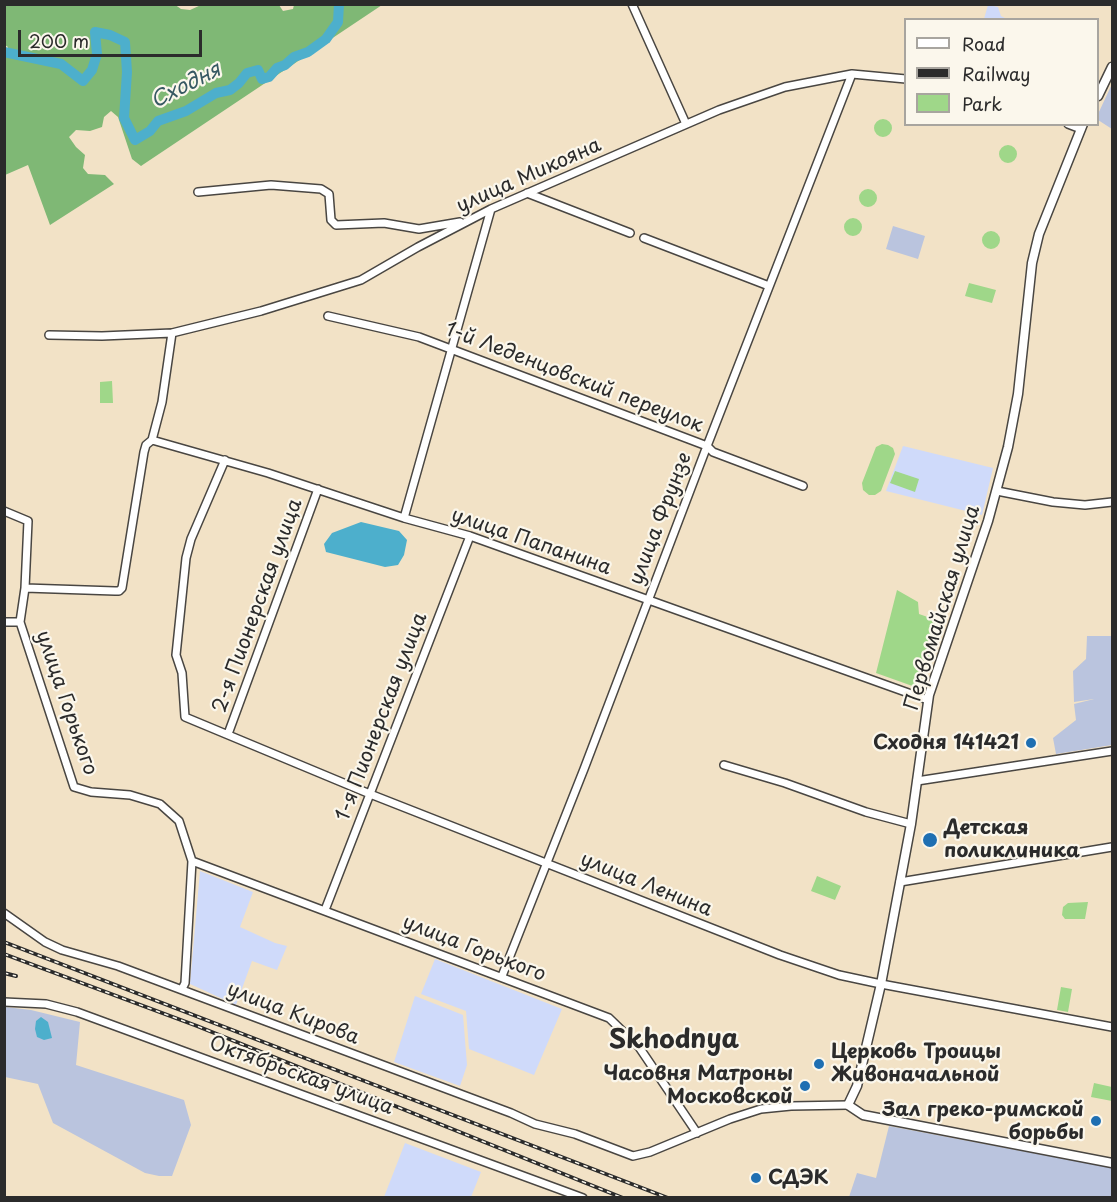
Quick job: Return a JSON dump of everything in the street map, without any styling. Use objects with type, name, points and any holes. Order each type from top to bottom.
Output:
[{"type":"main road","points":[[1099,94],[1113,67]]},
{"type":"main road","name":"Первомайская улица","points":[[849,1105],[857,1086],[881,984],[911,824],[928,700],[997,490],[1015,411],[1032,263],[1039,234],[1082,127]]},
{"type":"main road","points":[[849,1105],[863,1115],[1113,1163]]},
{"type":"street","points":[[632,4],[686,124]]},
{"type":"street","name":"улица Микояна","points":[[49,335],[102,336],[172,333],[261,311],[361,279],[465,221],[719,110],[785,87],[852,74],[904,79]]},
{"type":"street","name":"улица Фрунзе","points":[[502,976],[852,74]]},
{"type":"street","points":[[198,192],[271,185],[321,189],[329,194],[331,220],[336,225],[384,223],[419,229],[465,221]]},
{"type":"street","points":[[527,193],[630,233]]},
{"type":"street","points":[[404,518],[491,209]]},
{"type":"street","points":[[644,238],[769,286]]},
{"type":"street","name":"1-й Леденцовский переулок","points":[[328,316],[419,337],[707,446],[713,452],[803,486]]},
{"type":"street","points":[[25,588],[119,591],[123,584],[144,452],[146,445],[152,440],[162,402],[172,333]]},
{"type":"street","name":"улица Папанина","points":[[152,440],[225,460],[404,518],[470,536],[928,700]]},
{"type":"street","name":"улица Ленина","points":[[225,460],[191,539],[186,558],[176,655],[183,673],[185,717],[370,794],[780,956],[839,975],[881,984],[1113,1027]]},
{"type":"street","name":"2-я Пионерская улица","points":[[228,734],[318,489]]},
{"type":"street","points":[[997,490],[1053,502],[1085,505],[1113,502]]},
{"type":"street","name":"улица Горького","points":[[4,511],[28,521],[25,588],[20,622],[74,787],[91,792],[130,795],[160,804],[179,821],[192,861],[185,977],[182,989]]},
{"type":"street","name":"1-я Пионерская улица","points":[[325,910],[470,536]]},
{"type":"street","name":"улица Горького","points":[[4,622],[20,622]]},
{"type":"street","points":[[917,781],[1113,751]]},
{"type":"street","points":[[724,765],[785,783],[866,812],[911,824]]},
{"type":"street","points":[[900,882],[1113,847]]},
{"type":"street","name":"улица Горького","points":[[192,861],[609,1018],[639,1047],[697,1133]]},
{"type":"street","name":"улица Кирова","points":[[4,913],[45,942],[62,950],[118,966],[182,989],[535,1124],[575,1134],[633,1156],[650,1152],[730,1119],[761,1109],[849,1105]]},
{"type":"street","name":"Октябрьская улица","points":[[4,1002],[46,1004],[77,1012],[583,1197]]},
{"type":"shaded area","points":[[988,5],[998,7],[1001,16],[1005,18],[984,18]]},
{"type":"shaded area","points":[[1112,84],[1112,129],[1099,121],[1099,112]]},
{"type":"shaded area","points":[[893,226],[925,236],[918,259],[886,249]]},
{"type":"shaded area","points":[[903,446],[993,468],[982,515],[886,491]]},
{"type":"shaded area","points":[[1087,636],[1112,636],[1112,745],[1056,754],[1053,738],[1076,720],[1074,704],[1094,699],[1074,702],[1073,671],[1086,659]]},
{"type":"shaded area","points":[[200,871],[253,892],[240,927],[287,946],[277,970],[252,961],[236,1005],[190,984]]},
{"type":"shaded area","points":[[435,959],[562,1009],[534,1075],[469,1049],[466,1011],[421,994]]},
{"type":"shaded area","points":[[415,996],[463,1015],[467,1065],[460,1086],[394,1062]]},
{"type":"shaded area","points":[[5,1007],[31,1010],[80,1022],[76,1065],[184,1100],[191,1125],[172,1176],[145,1173],[53,1123],[38,1084],[5,1077]]},
{"type":"shaded area","points":[[889,1126],[1112,1168],[1112,1197],[849,1197],[857,1173],[876,1178]]},
{"type":"shaded area","points":[[405,1143],[481,1172],[471,1197],[384,1197]]},
{"type":"green space","points":[[174,4],[181,9],[190,10],[201,5],[279,5],[283,11],[293,9],[294,5],[382,5],[141,166],[132,159],[118,117],[111,111],[104,117],[102,127],[90,131],[76,130],[69,137],[85,155],[83,168],[88,174],[105,175],[114,184],[50,225],[28,165],[5,175],[4,58],[8,47],[5,45],[5,5]]},
{"type":"green space","points":[[883,119],[889,122],[892,128],[889,134],[883,137],[877,134],[874,128],[877,122]]},
{"type":"green space","points":[[1008,145],[1014,148],[1017,154],[1014,160],[1008,163],[1002,160],[999,154],[1002,148]]},
{"type":"green space","points":[[868,189],[874,192],[877,198],[874,204],[868,207],[862,204],[859,198],[862,192]]},
{"type":"green space","points":[[853,218],[859,221],[862,227],[859,233],[853,236],[847,233],[844,227],[847,221]]},
{"type":"green space","points":[[991,231],[997,234],[1000,240],[997,246],[991,249],[985,246],[982,240],[985,234]]},
{"type":"green space","points":[[969,283],[996,290],[992,303],[965,296]]},
{"type":"green space","points":[[112,381],[113,403],[100,403],[100,382]]},
{"type":"green space","points":[[882,444],[893,448],[895,454],[881,491],[875,495],[869,495],[863,490],[862,483],[876,447]]},
{"type":"green space","points":[[895,471],[919,479],[915,492],[890,483]]},
{"type":"green space","points":[[897,590],[918,602],[919,614],[942,622],[918,688],[876,673]]},
{"type":"green space","points":[[817,876],[841,886],[835,900],[811,891]]},
{"type":"green space","points":[[1088,902],[1085,919],[1065,919],[1062,915],[1063,907],[1068,903]]},
{"type":"green space","points":[[1061,987],[1072,989],[1068,1012],[1057,1010]]},
{"type":"green space","points":[[1094,1083],[1112,1087],[1112,1101],[1091,1097]]},
{"type":"water","points":[[361,522],[399,531],[407,540],[404,555],[398,565],[385,567],[326,552],[324,544],[332,533]]},
{"type":"water","points":[[41,1017],[48,1022],[52,1038],[44,1040],[37,1037],[36,1021]]},
{"type":"waterway","name":"Сходня","points":[[4,52],[61,64],[83,81],[92,70],[97,54],[95,32],[110,35],[125,42],[127,72],[124,118],[135,140],[150,131],[158,121],[186,111],[216,93],[230,90],[247,73],[258,70],[262,79],[269,77],[277,68],[285,65],[294,57],[308,52],[326,39],[338,22],[339,4]]},
{"type":"railway","points":[[4,942],[668,1198]]},
{"type":"railway","points":[[4,954],[197,1026],[623,1198]]},
{"type":"railway","points":[[4,973],[16,976]]},
{"type":"place","name":"Сходня 141421","points":[[1031,743]]},
{"type":"place","name":"Детская поликлиника","points":[[930,840]]},
{"type":"place","name":"Церковь Троицы Живоначальной","points":[[819,1064]]},
{"type":"place","name":"Часовня Матроны Московской","points":[[805,1086]]},
{"type":"place","name":"Зал греко-римской борьбы","points":[[1096,1121]]},
{"type":"place","name":"СДЭК","points":[[756,1178]]},
{"type":"district","name":"Skhodnya","points":[[674,1041]]}]
